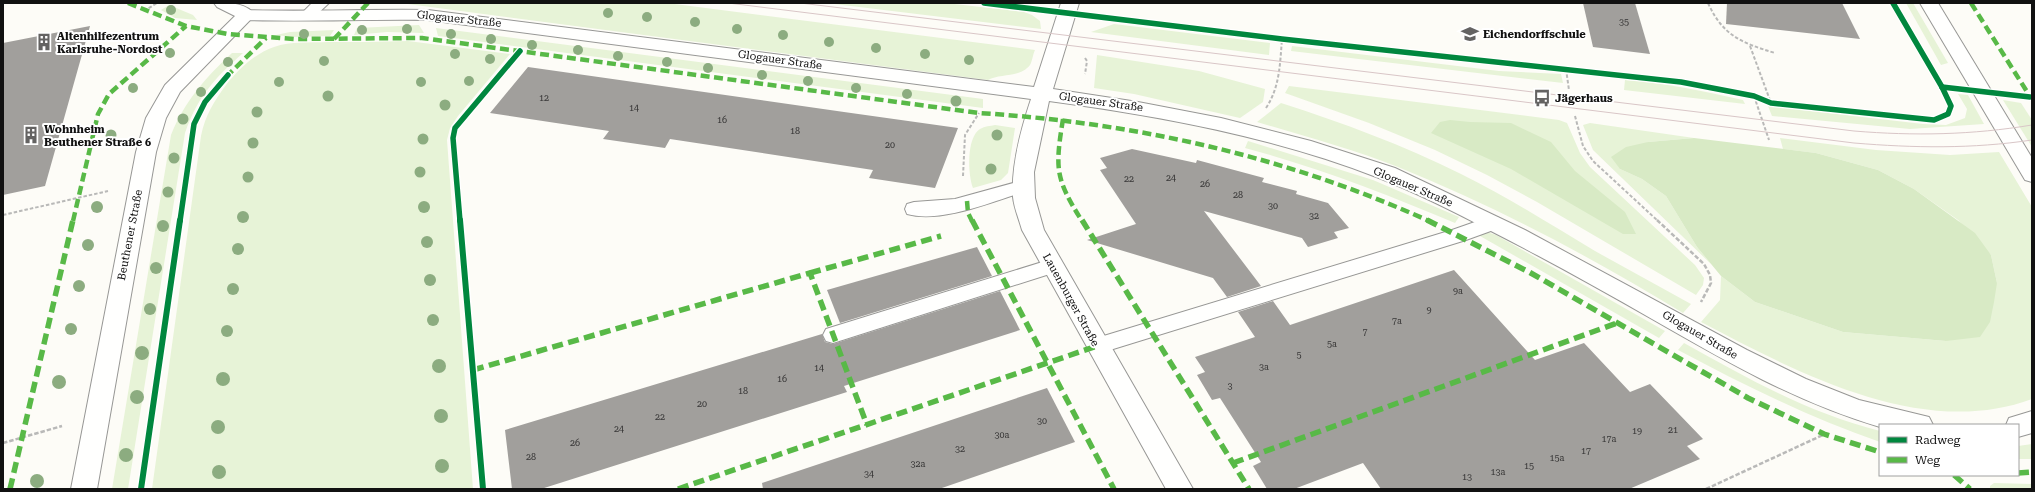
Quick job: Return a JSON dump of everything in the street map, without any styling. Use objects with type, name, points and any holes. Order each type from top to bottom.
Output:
[{"type":"street","name":"Glogauer Straße","points":[[223,3],[246,15],[306,17],[357,14],[428,15],[550,29],[1153,109],[1245,129],[1329,154],[1398,178],[1492,223],[1582,269],[1685,326],[1746,362],[1798,386],[1881,417],[1915,424]]},
{"type":"street","name":"Lauenburger Straße","points":[[1070,3],[1033,123],[1024,172],[1024,198],[1033,230],[1052,266],[1180,489]]},
{"type":"street","points":[[1929,3],[2032,175]]},
{"type":"street","name":"Beuthener Straße","points":[[84,489],[140,183],[156,118],[172,89],[246,15]]},
{"type":"street","points":[[2019,426],[2032,422]]},
{"type":"lane","points":[[306,17],[321,3]]},
{"type":"lane","points":[[914,209],[928,210],[1024,186]]},
{"type":"lane","points":[[1097,346],[1452,237],[1492,223]]},
{"type":"lane","points":[[833,335],[1052,266]]},
{"type":"path","points":[[144,11],[157,3]]},
{"type":"path","points":[[1708,3],[1713,15],[1726,32],[1750,45],[1775,53]]},
{"type":"path","points":[[1245,129],[1250,118],[1266,107],[1274,97],[1279,79],[1282,39]]},
{"type":"path","points":[[1750,45],[1771,102]]},
{"type":"path","points":[[1566,69],[1569,90]]},
{"type":"path","points":[[1754,96],[1769,140]]},
{"type":"path","points":[[967,201],[962,174],[965,135],[980,113]]},
{"type":"path","points":[[1576,116],[1583,146],[1593,161],[1704,264],[1710,274],[1711,289],[1685,326]]},
{"type":"path","points":[[3,215],[140,183]]},
{"type":"path","points":[[3,443],[96,417]]},
{"type":"path","points":[[1706,489],[1825,434]]},
{"type":"green space","points":[[400,3],[667,3],[1035,50],[1031,64],[1026,69],[1015,74],[988,80]]},
{"type":"green space","points":[[826,3],[946,3],[1024,12],[1032,15],[1040,21],[1041,29]]},
{"type":"green space","points":[[1906,3],[1913,3],[1948,63],[1941,65]]},
{"type":"green space","points":[[169,5],[193,15],[197,20],[175,18],[161,10]]},
{"type":"green space","points":[[1114,24],[1270,43],[1269,55],[1091,32]]},
{"type":"green space","points":[[419,25],[424,33],[387,32],[354,35],[357,28]]},
{"type":"green space","points":[[436,28],[983,99],[983,108],[438,36]]},
{"type":"green space","points":[[334,30],[330,36],[292,37],[276,35],[290,32]]},
{"type":"green space","points":[[408,41],[510,54],[458,116],[450,128],[447,140],[473,489],[152,489],[201,136],[205,122],[214,103],[236,73],[253,58],[280,45],[328,42]]},
{"type":"green space","points":[[1292,46],[1499,71],[1561,74],[1563,83],[1291,51]]},
{"type":"green space","points":[[232,53],[243,53],[215,80],[201,98],[185,133],[128,489],[112,489],[171,135],[189,101],[213,71]]},
{"type":"green space","points":[[1097,55],[1199,71],[1265,89],[1263,102],[1240,118],[1134,94],[1094,88]]},
{"type":"green space","points":[[1625,80],[1669,85],[1699,91],[1743,100],[1745,104],[1624,90]]},
{"type":"green space","points":[[1289,86],[1559,120],[1567,123],[1580,153],[1590,167],[1695,265],[1704,278],[1703,285],[1696,295],[1537,202],[1487,175],[1435,150],[1369,123],[1285,93]]},
{"type":"green space","points":[[1958,94],[1968,95],[1984,124],[1910,129],[1772,116],[1768,106],[1923,124],[1946,125],[1965,118],[1967,109]]},
{"type":"green space","points":[[2003,100],[2021,103],[2032,120],[2032,147]]},
{"type":"green space","points":[[1281,103],[1372,135],[1439,163],[1496,192],[1595,251],[1691,304],[1683,313],[1614,272],[1544,234],[1472,199],[1398,167],[1381,160],[1257,122]]},
{"type":"green space","points":[[1450,120],[1511,123],[1551,142],[1575,171],[1625,212],[1636,234],[1623,234],[1511,169],[1431,133],[1440,122]]},
{"type":"green space","points":[[1590,123],[1694,138],[1648,142],[1620,169],[1642,179],[1666,196],[1697,247],[1711,264],[1593,150],[1583,125]]},
{"type":"green space","points":[[995,125],[1015,128],[1008,173],[1001,180],[973,188],[969,166],[972,140],[980,129]]},
{"type":"green space","points":[[1694,138],[1816,153],[1878,170],[1914,189],[1975,233],[1991,255],[1997,283],[1990,322],[1980,337],[1946,341],[1843,332],[1755,302],[1721,276],[1697,247],[1666,196],[1642,179],[1620,169],[1611,157],[1626,147],[1648,142]]},
{"type":"green space","points":[[1780,138],[1876,150],[1950,155],[1999,152],[2032,207],[2032,399],[1990,410],[1948,411],[1904,406],[1861,395],[1819,379],[1777,361],[1701,322],[1720,300],[1721,276],[1755,302],[1843,332],[1946,341],[1997,283],[1991,255],[1958,220],[1914,189],[1878,170],[1816,153],[1783,149]]},
{"type":"green space","points":[[1248,141],[1373,180],[1459,217],[1455,223],[1351,182],[1272,155],[1245,148]]},
{"type":"green space","points":[[1487,232],[1496,235],[1665,331],[1659,338],[1480,236],[1481,233]]},
{"type":"green space","points":[[1684,343],[1779,394],[1803,405],[1854,424],[1879,431],[1879,442],[1803,412],[1678,350]]},
{"type":"green space","points":[[2032,444],[2032,459],[2019,459],[2019,446]]},
{"type":"green space","points":[[1994,483],[2032,484],[2032,489],[1990,489],[1990,486]]},
{"type":"building","points":[[1583,3],[1635,3],[1650,54],[1593,47]]},
{"type":"building","points":[[1727,3],[1842,3],[1860,39],[1726,24]]},
{"type":"building","name":"Wohnheim Beuthener Straße 6","points":[[90,26],[45,186],[3,195],[3,43]]},
{"type":"building","points":[[528,67],[958,128],[935,188],[869,178],[873,170],[670,139],[665,148],[603,139],[609,131],[490,113]]},
{"type":"building","points":[[1132,149],[1196,163],[1197,160],[1264,178],[1262,182],[1297,191],[1296,194],[1328,203],[1349,228],[1334,232],[1338,238],[1308,247],[1302,238],[1204,211],[1261,286],[1227,297],[1213,278],[1087,240],[1136,224],[1100,170],[1107,168],[1100,158]]},
{"type":"building","points":[[977,247],[992,276],[840,323],[827,290]]},
{"type":"building","points":[[1454,270],[1535,360],[1584,343],[1630,392],[1650,384],[1703,439],[1687,446],[1700,459],[1629,489],[1381,489],[1363,463],[1294,489],[1267,489],[1253,466],[1261,462],[1220,398],[1212,400],[1197,375],[1205,372],[1195,357],[1255,337],[1238,312],[1273,301],[1290,325]]},
{"type":"building","points":[[1000,291],[1020,330],[844,386],[847,392],[541,489],[512,489],[505,430],[822,334],[825,342],[833,344]]},
{"type":"building","points":[[1047,388],[1075,442],[939,489],[763,489],[762,483]]},
{"type":"tram line","points":[[728,3],[1854,143],[1943,147],[1987,145],[2032,140]]},
{"type":"tram line","points":[[800,3],[1854,131],[1899,134],[1943,134],[1987,131],[2032,125]]},
{"type":"marked path","points":[[128,3],[186,26],[228,34],[295,39],[422,38],[979,113],[1053,119],[1125,129],[1232,152],[1329,180],[1430,222],[1529,272],[1711,378],[1785,417],[1824,434],[1879,452]]},
{"type":"marked path","points":[[334,39],[368,3]]},
{"type":"marked path","points":[[1971,3],[2031,98]]},
{"type":"marked path","points":[[10,489],[98,114],[109,94],[186,26]]},
{"type":"marked path","points":[[226,77],[266,38]]},
{"type":"marked path","points":[[1063,119],[1057,155],[1059,177],[1066,195],[1249,489]]},
{"type":"marked path","points":[[967,201],[968,213],[1114,489]]},
{"type":"marked path","points":[[810,273],[941,236]]},
{"type":"marked path","points":[[473,370],[810,273],[867,425]]},
{"type":"marked path","points":[[1233,463],[1617,323]]},
{"type":"marked path","points":[[678,489],[1097,346]]},
{"type":"marked path","points":[[2019,473],[2032,472]]},
{"type":"marked path","points":[[1955,476],[1970,489]]},
{"type":"cycle path","points":[[984,3],[1282,39],[1681,82],[1754,96],[1771,103],[1934,120],[1948,114],[1951,106],[1942,87],[1893,3]]},
{"type":"cycle path","points":[[483,489],[453,138],[455,128],[462,118],[520,51]]},
{"type":"cycle path","points":[[141,489],[194,124],[205,102],[228,75]]},
{"type":"cycle path","points":[[1942,87],[2030,97]]},
{"type":"place","name":"Eichendorffschule","points":[[1470,34]]},
{"type":"place","name":"Altenhilfezentrum Karlsruhe-Nordost","points":[[44,42]]},
{"type":"place","name":"Jägerhaus","points":[[1542,98]]},
{"type":"place","name":"Wohnheim Beuthener Straße 6","points":[[31,135]]}]
